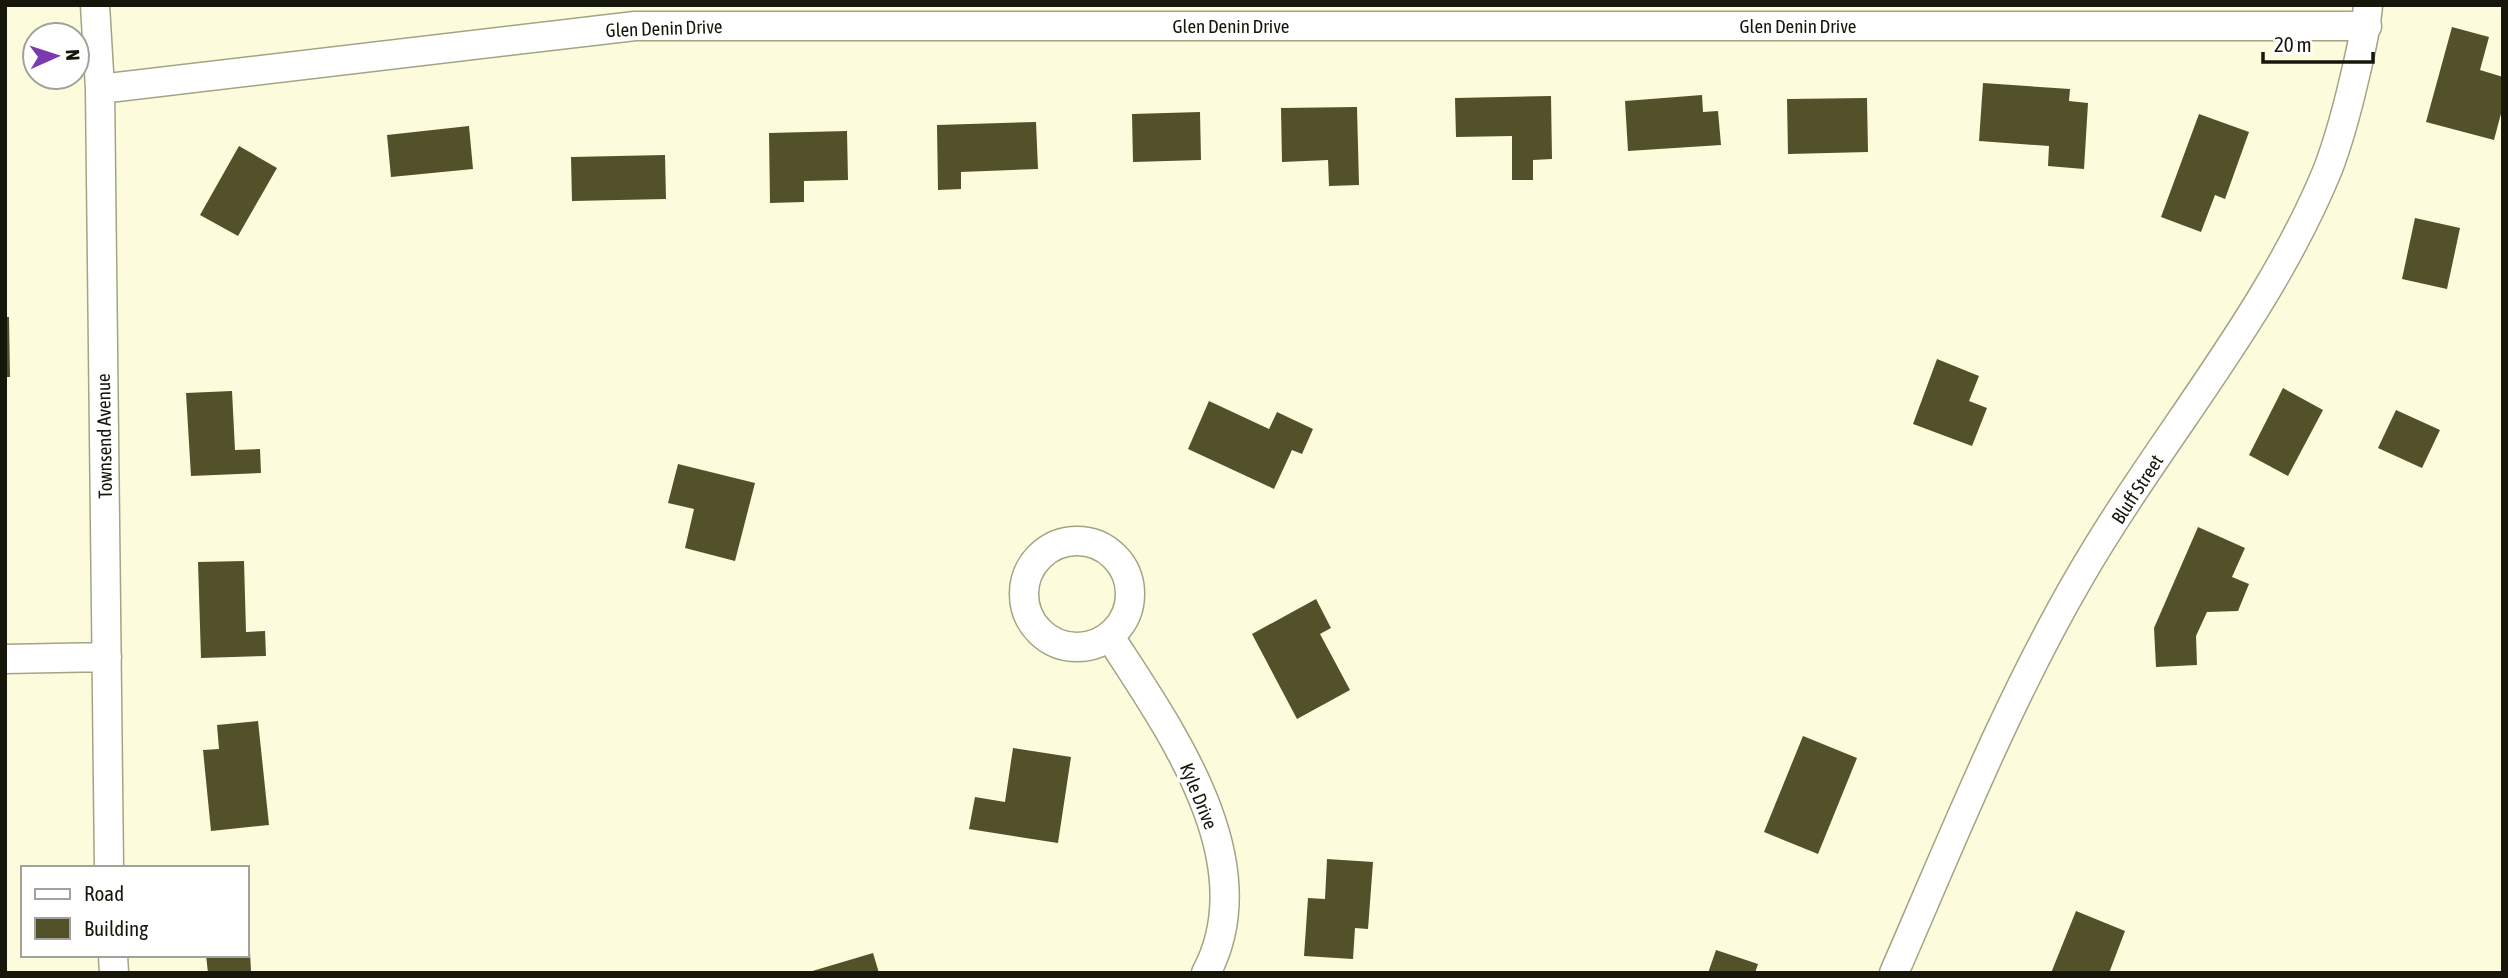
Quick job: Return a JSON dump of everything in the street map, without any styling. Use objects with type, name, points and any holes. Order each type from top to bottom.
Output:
[{"type":"street","name":"Townsend Avenue","points":[[95,5],[100,89],[109,866]]},
{"type":"street","name":"Glen Denin Drive","points":[[100,89],[635,26],[2367,16]]},
{"type":"street","name":"Bluff Street","points":[[1894,973],[2000,730],[2079,578],[2267,288],[2309,210],[2344,123],[2367,16]]},
{"type":"street","name":"Kyle Drive","points":[[1110,637],[1170,730],[1207,807],[1219,848],[1224,890],[1221,929],[1206,973]]},
{"type":"street","points":[[5,659],[107,657]]},
{"type":"building","points":[[2452,27],[2489,37],[2480,70],[2503,77],[2503,106],[2494,140],[2426,122]]},
{"type":"building","points":[[1983,83],[2070,89],[2069,101],[2088,103],[2084,169],[2048,166],[2049,146],[1979,141]]},
{"type":"building","points":[[1702,95],[1703,112],[1718,111],[1721,145],[1628,151],[1625,101]]},
{"type":"building","points":[[1551,96],[1552,159],[1533,160],[1533,180],[1512,180],[1512,136],[1456,137],[1455,98]]},
{"type":"building","points":[[1867,98],[1868,152],[1788,154],[1787,99]]},
{"type":"building","points":[[1357,107],[1359,185],[1329,186],[1328,160],[1282,162],[1281,108]]},
{"type":"building","points":[[1200,112],[1201,160],[1133,162],[1132,114]]},
{"type":"building","points":[[2199,114],[2249,132],[2225,199],[2215,195],[2201,232],[2161,217]]},
{"type":"building","points":[[1036,122],[1038,169],[961,172],[961,189],[938,190],[937,125]]},
{"type":"building","points":[[469,126],[473,169],[391,177],[387,135]]},
{"type":"building","points":[[847,131],[848,180],[804,181],[804,202],[770,203],[769,133]]},
{"type":"building","points":[[239,146],[277,168],[238,236],[200,215]]},
{"type":"building","points":[[665,155],[666,199],[572,201],[571,157]]},
{"type":"building","points":[[2415,218],[2460,228],[2447,289],[2402,279]]},
{"type":"building","points":[[5,317],[9,317],[10,377],[5,377]]},
{"type":"building","points":[[1937,359],[1979,376],[1969,401],[1987,408],[1972,446],[1913,424]]},
{"type":"building","points":[[2283,388],[2323,410],[2288,476],[2249,455]]},
{"type":"building","points":[[232,391],[235,450],[260,449],[261,473],[191,476],[186,393]]},
{"type":"building","points":[[1209,401],[1269,429],[1277,412],[1313,429],[1302,454],[1292,450],[1274,489],[1188,449]]},
{"type":"building","points":[[2396,410],[2440,430],[2422,468],[2378,448]]},
{"type":"building","points":[[678,464],[755,483],[735,561],[685,548],[694,509],[668,503]]},
{"type":"building","points":[[2198,527],[2245,548],[2232,577],[2249,584],[2238,611],[2207,612],[2196,636],[2197,665],[2156,667],[2154,628]]},
{"type":"building","points":[[244,561],[246,632],[265,631],[266,656],[201,658],[198,562]]},
{"type":"building","points":[[1316,599],[1331,628],[1320,634],[1350,690],[1297,719],[1252,634]]},
{"type":"building","points":[[258,721],[269,825],[211,831],[203,750],[219,749],[217,725]]},
{"type":"building","points":[[1803,736],[1857,758],[1818,854],[1764,832]]},
{"type":"building","points":[[1013,748],[1071,757],[1058,843],[969,829],[975,797],[1005,802]]},
{"type":"building","points":[[1327,859],[1373,862],[1368,929],[1355,928],[1353,959],[1304,956],[1308,898],[1325,899]]},
{"type":"building","points":[[2076,911],[2125,931],[2109,973],[2051,973]]},
{"type":"building","points":[[249,933],[251,971],[208,973],[206,957],[248,957]]},
{"type":"building","points":[[1716,950],[1758,964],[1755,973],[1708,973]]},
{"type":"building","points":[[873,953],[879,973],[809,973],[809,972]]}]
